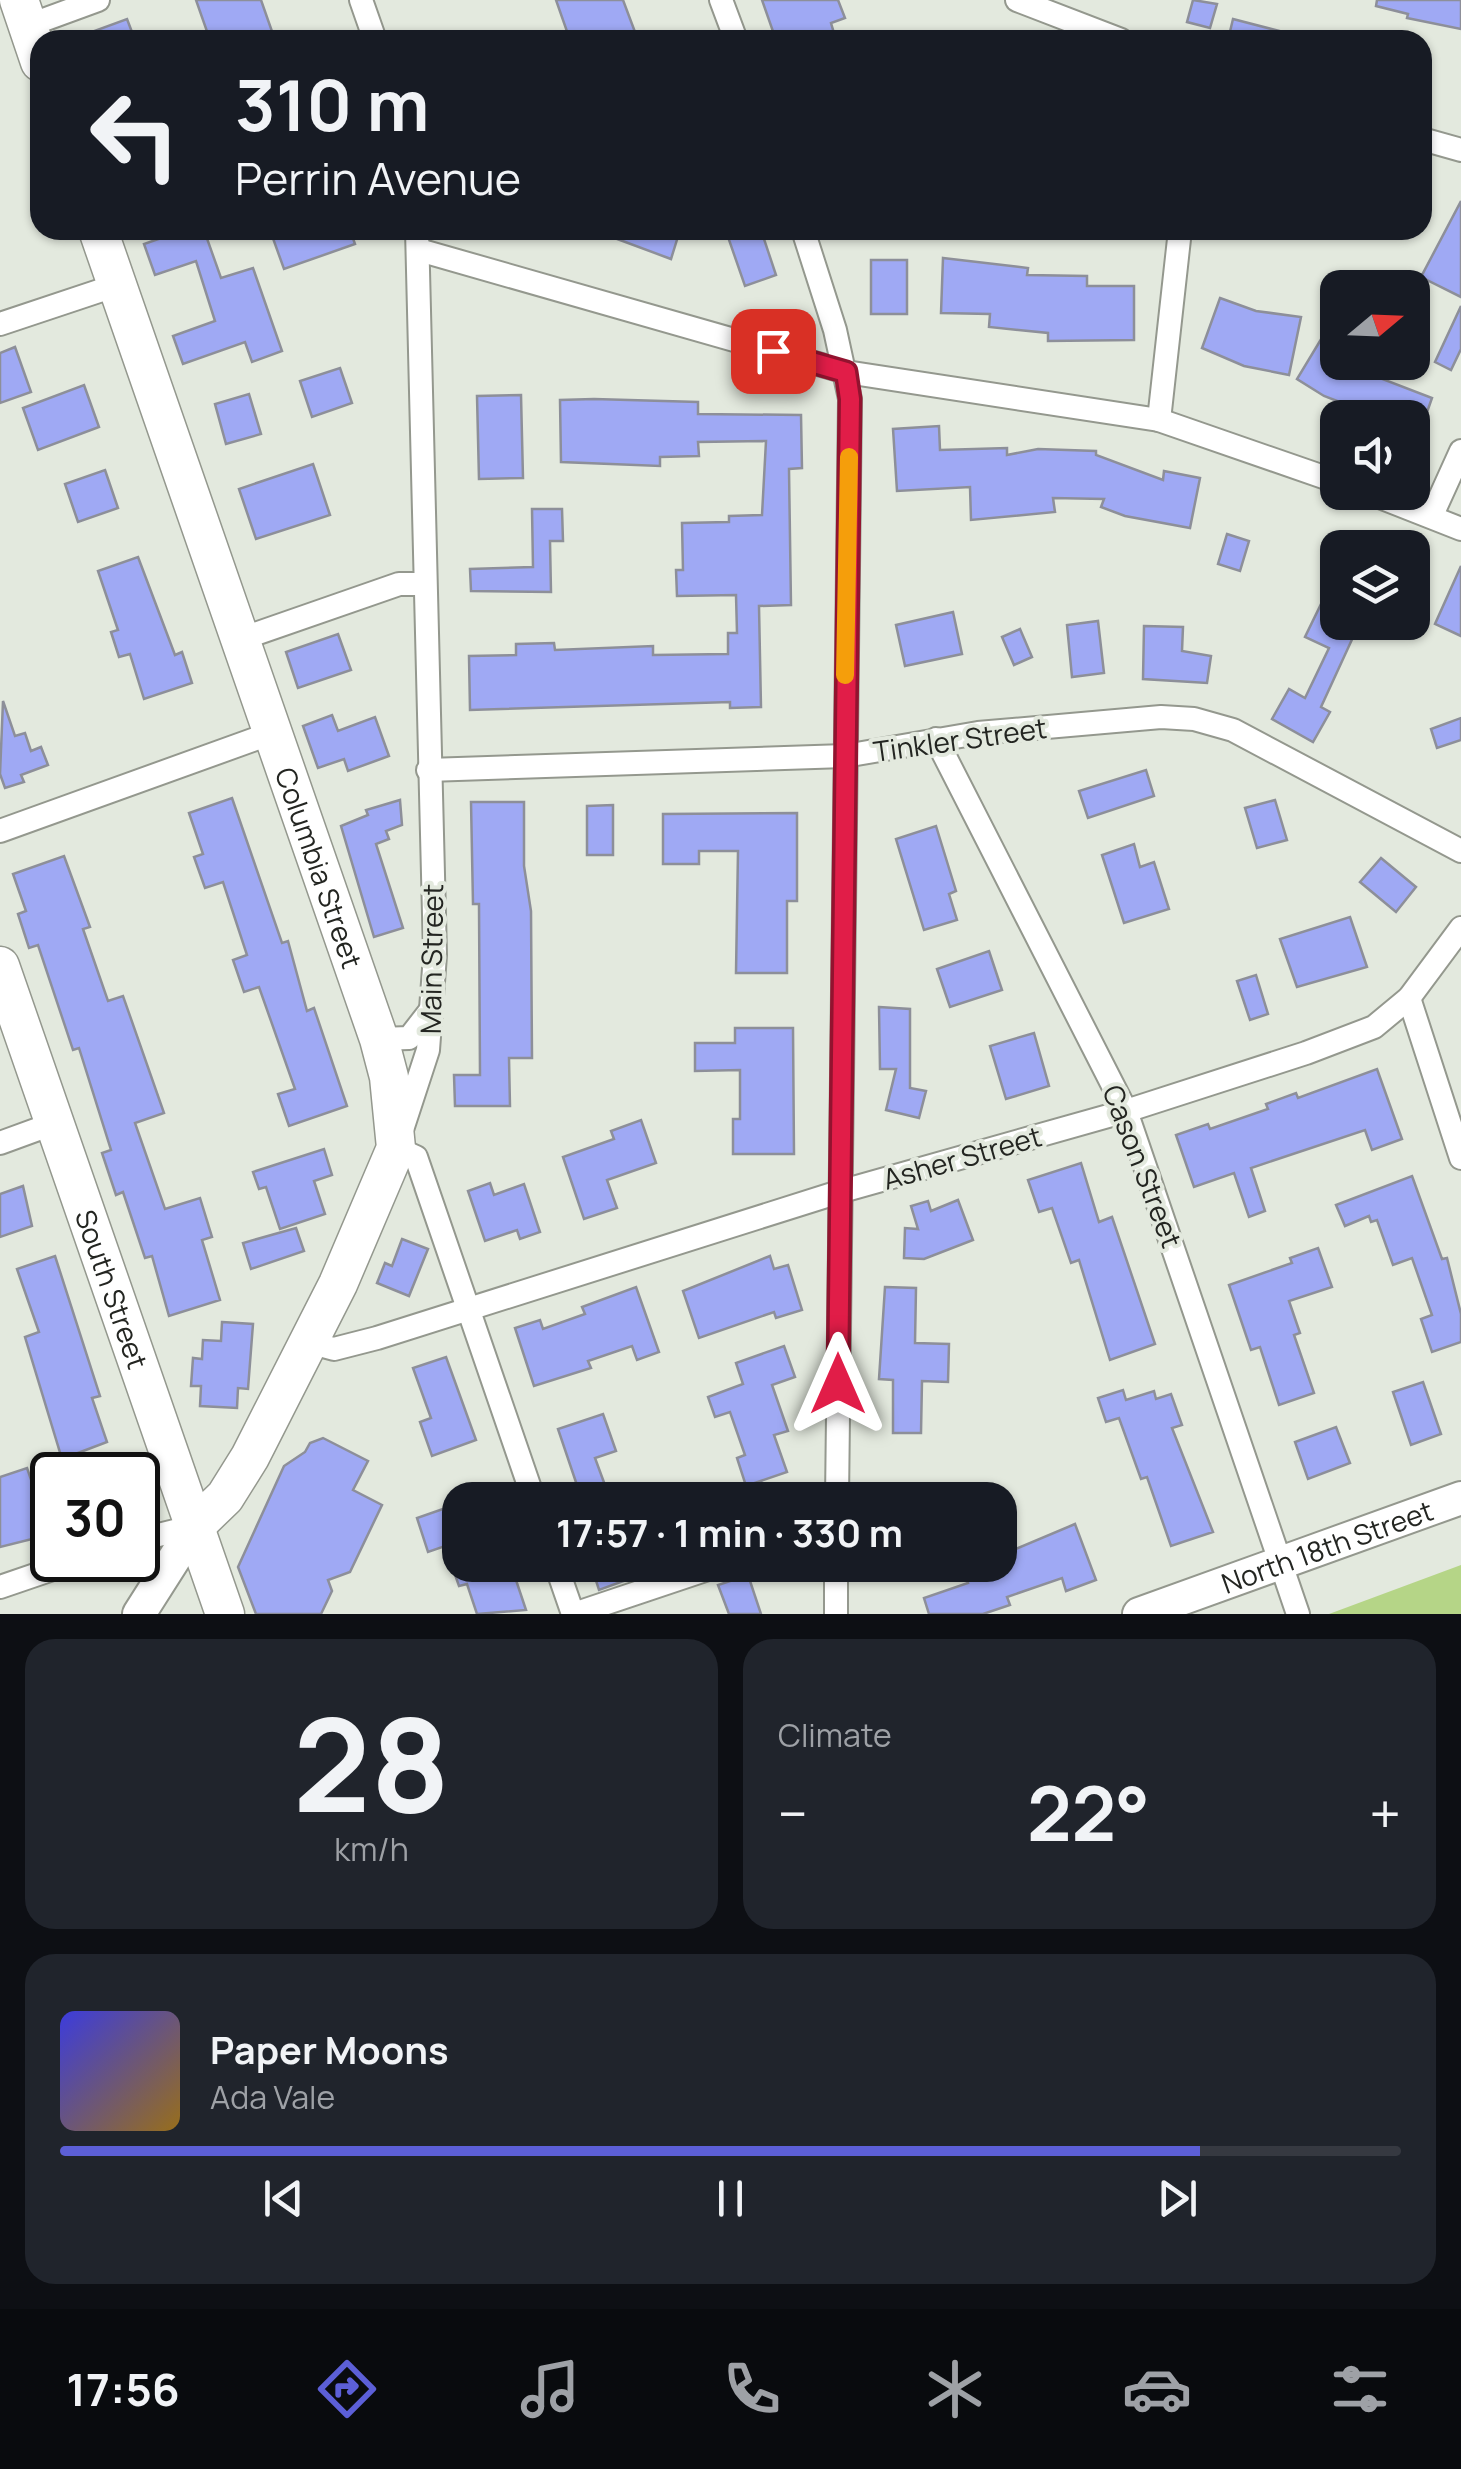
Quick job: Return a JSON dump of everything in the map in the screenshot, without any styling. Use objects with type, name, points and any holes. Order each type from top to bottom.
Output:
[{"type":"main road","name":"Columbia Street","points":[[101,240],[379,1040],[389,1077],[396,1148]]},
{"type":"main road","name":"South Street","points":[[0,966],[225,1614]]},
{"type":"main road","name":"Main Street","points":[[138,1614],[196,1526],[225,1497],[250,1457],[338,1284],[396,1148]]},
{"type":"main road","name":"North 18th Street","points":[[1138,1614],[1461,1498]]},
{"type":"street","points":[[23,13],[98,0]]},
{"type":"street","points":[[361,0],[371,30]]},
{"type":"street","points":[[722,0],[732,30]]},
{"type":"street","points":[[1017,0],[1095,30]]},
{"type":"street","points":[[1432,141],[1461,150]]},
{"type":"street","points":[[418,240],[846,372],[1159,420],[1320,476]]},
{"type":"street","name":"Main Street","points":[[396,1148],[428,1050],[435,954],[418,240]]},
{"type":"street","points":[[806,240],[846,372],[850,399],[837,1482]]},
{"type":"street","points":[[1159,420],[1179,240]]},
{"type":"street","points":[[0,324],[116,284]]},
{"type":"street","points":[[1432,515],[1461,451]]},
{"type":"street","points":[[1418,510],[1461,528]]},
{"type":"street","points":[[238,640],[399,584],[424,584]]},
{"type":"street","name":"Tinkler Street","points":[[428,770],[845,756],[936,739],[1128,720],[1194,719],[1233,730],[1461,850]]},
{"type":"street","points":[[0,831],[272,733]]},
{"type":"street","name":"Cason Street","points":[[936,739],[1126,1111],[1178,1256],[1278,1565],[1298,1614]]},
{"type":"street","name":"Asher Street","points":[[308,1342],[334,1350],[839,1192],[1126,1111],[1374,1027],[1410,998],[1461,928]]},
{"type":"street","points":[[1410,998],[1461,1158]]},
{"type":"street","points":[[379,1040],[409,1038],[430,1011]]},
{"type":"street","points":[[0,1142],[52,1124]]},
{"type":"street","points":[[396,1148],[416,1157],[528,1482]]},
{"type":"street","points":[[160,1535],[196,1526]]},
{"type":"street","points":[[0,1587],[30,1577]]},
{"type":"street","points":[[562,1582],[574,1614],[669,1582]]},
{"type":"street","points":[[836,1582],[836,1614]]},
{"type":"green space","points":[[1461,1565],[1461,1614],[1329,1614]]},
{"type":"building","points":[[196,0],[261,0],[272,30],[206,30]]},
{"type":"building","points":[[556,0],[623,0],[634,30],[566,30]]},
{"type":"building","points":[[762,0],[838,0],[845,18],[831,23],[833,30],[772,30]]},
{"type":"building","points":[[1193,0],[1217,4],[1210,28],[1187,22]]},
{"type":"building","points":[[1377,0],[1461,0],[1461,29],[1407,18],[1408,14],[1376,6]]},
{"type":"building","points":[[127,19],[131,30],[97,30]]},
{"type":"building","points":[[1233,19],[1276,30],[1230,30]]},
{"type":"building","points":[[1461,201],[1461,297],[1430,282],[1430,270],[1425,270]]},
{"type":"building","points":[[155,240],[208,240],[221,278],[253,268],[282,351],[252,362],[245,342],[183,364],[173,336],[215,321],[196,261],[155,275],[144,244]]},
{"type":"building","points":[[274,240],[354,240],[355,244],[284,269]]},
{"type":"building","points":[[620,240],[677,240],[671,259]]},
{"type":"building","points":[[729,240],[764,240],[776,275],[745,286]]},
{"type":"building","points":[[943,258],[1028,268],[1027,275],[1087,276],[1087,286],[1134,286],[1134,340],[1048,341],[1048,333],[989,327],[990,314],[941,313]]},
{"type":"building","points":[[871,260],[907,260],[907,314],[871,314]]},
{"type":"building","points":[[1220,298],[1256,311],[1301,317],[1289,375],[1244,366],[1202,348]]},
{"type":"building","points":[[1461,306],[1461,349],[1451,370],[1435,362]]},
{"type":"building","points":[[1320,341],[1320,380],[1385,380],[1432,398],[1430,404],[1430,400],[1334,400],[1297,379]]},
{"type":"building","points":[[15,347],[31,392],[0,403],[0,353]]},
{"type":"building","points":[[340,368],[352,403],[312,417],[300,381]]},
{"type":"building","points":[[84,385],[99,427],[38,450],[23,408]]},
{"type":"building","points":[[249,394],[261,434],[226,444],[215,404]]},
{"type":"building","points":[[521,395],[523,478],[479,479],[477,396]]},
{"type":"building","points":[[560,400],[698,402],[698,414],[801,415],[802,468],[789,469],[791,605],[759,606],[761,707],[730,708],[730,702],[470,710],[469,656],[516,655],[516,644],[554,643],[555,650],[653,646],[653,655],[728,654],[728,633],[737,633],[736,595],[677,596],[676,570],[683,570],[682,523],[729,522],[729,516],[762,515],[766,441],[698,442],[699,456],[660,457],[660,466],[561,462]]},
{"type":"building","points":[[939,426],[940,450],[1007,448],[1007,455],[1038,449],[1096,451],[1096,455],[1163,480],[1164,471],[1200,478],[1190,528],[1125,516],[1101,507],[1104,499],[1053,498],[1055,512],[971,520],[970,487],[897,491],[893,429]]},
{"type":"building","points":[[313,464],[330,515],[256,539],[239,489]]},
{"type":"building","points":[[105,470],[118,508],[78,522],[65,484]]},
{"type":"building","points":[[532,509],[562,509],[563,541],[550,541],[551,592],[471,591],[470,569],[533,567]]},
{"type":"building","points":[[1227,534],[1249,541],[1240,571],[1218,564]]},
{"type":"building","points":[[138,557],[175,655],[182,652],[192,683],[144,699],[130,654],[119,657],[111,632],[118,630],[98,571]]},
{"type":"building","points":[[1461,566],[1461,636],[1435,624]]},
{"type":"building","points":[[1320,606],[1320,640],[1352,640],[1321,707],[1330,712],[1313,742],[1272,719],[1289,689],[1305,698],[1329,648],[1305,637]]},
{"type":"building","points":[[953,612],[962,654],[905,666],[896,625]]},
{"type":"building","points":[[1098,621],[1104,673],[1072,677],[1067,625]]},
{"type":"building","points":[[1144,626],[1183,627],[1182,651],[1211,656],[1207,683],[1143,679]]},
{"type":"building","points":[[1020,629],[1032,657],[1014,665],[1002,637]]},
{"type":"building","points":[[338,634],[351,670],[298,688],[286,652]]},
{"type":"building","points":[[3,701],[15,736],[25,733],[31,751],[41,747],[48,765],[21,775],[24,782],[5,788],[0,774]]},
{"type":"building","points":[[332,715],[338,731],[375,717],[389,756],[348,771],[344,759],[318,768],[303,726]]},
{"type":"building","points":[[1461,718],[1461,740],[1437,748],[1431,729]]},
{"type":"building","points":[[1146,770],[1154,796],[1088,818],[1079,791]]},
{"type":"building","points":[[232,798],[282,943],[288,941],[307,1011],[314,1008],[347,1106],[289,1126],[278,1094],[295,1089],[259,987],[244,992],[233,960],[247,955],[223,882],[205,888],[194,857],[203,854],[189,813]]},
{"type":"building","points":[[400,800],[402,825],[386,831],[389,839],[376,844],[403,928],[374,937],[341,826],[368,815],[366,810]]},
{"type":"building","points":[[1275,800],[1287,840],[1257,848],[1245,808]]},
{"type":"building","points":[[471,802],[524,802],[524,866],[531,911],[532,1058],[509,1058],[510,1106],[455,1106],[454,1075],[480,1075],[479,904],[473,904]]},
{"type":"building","points":[[613,805],[613,855],[587,855],[587,806]]},
{"type":"building","points":[[797,813],[797,901],[787,901],[787,973],[736,973],[738,851],[699,851],[699,864],[663,864],[663,814]]},
{"type":"building","points":[[936,826],[956,891],[949,894],[957,920],[924,930],[896,839]]},
{"type":"building","points":[[1134,844],[1140,867],[1154,862],[1169,909],[1124,923],[1102,855]]},
{"type":"building","points":[[64,856],[90,927],[83,929],[108,1001],[123,996],[164,1113],[135,1123],[165,1209],[200,1198],[212,1237],[202,1240],[220,1300],[169,1316],[152,1256],[145,1258],[123,1192],[116,1195],[102,1153],[111,1150],[79,1048],[73,1050],[38,945],[29,948],[18,914],[26,911],[13,874]]},
{"type":"building","points":[[1381,858],[1416,887],[1396,912],[1360,882]]},
{"type":"building","points":[[1350,917],[1367,967],[1297,987],[1280,939]]},
{"type":"building","points":[[989,951],[1002,990],[950,1007],[937,969]]},
{"type":"building","points":[[1256,975],[1268,1014],[1250,1020],[1237,981]]},
{"type":"building","points":[[879,1007],[910,1009],[910,1088],[926,1091],[919,1118],[886,1110],[896,1069],[880,1069]]},
{"type":"building","points":[[735,1028],[793,1028],[794,1154],[733,1154],[733,1119],[740,1119],[740,1070],[695,1071],[695,1043],[735,1043]]},
{"type":"building","points":[[1034,1033],[1049,1086],[1006,1099],[990,1046]]},
{"type":"building","points":[[1377,1069],[1402,1139],[1372,1150],[1365,1130],[1251,1168],[1265,1211],[1249,1217],[1234,1173],[1194,1187],[1176,1135],[1208,1124],[1210,1129],[1268,1109],[1266,1104],[1296,1093],[1298,1098]]},
{"type":"building","points":[[641,1120],[656,1163],[607,1180],[617,1208],[584,1219],[563,1157],[614,1139],[611,1131]]},
{"type":"building","points":[[324,1149],[332,1175],[314,1181],[325,1214],[280,1229],[266,1187],[259,1189],[253,1172]]},
{"type":"building","points":[[1081,1163],[1099,1222],[1112,1217],[1155,1344],[1110,1360],[1079,1260],[1071,1263],[1052,1208],[1039,1212],[1028,1180]]},
{"type":"building","points":[[1412,1176],[1442,1259],[1447,1258],[1461,1314],[1461,1342],[1432,1352],[1421,1319],[1432,1315],[1412,1258],[1393,1265],[1377,1220],[1371,1222],[1369,1216],[1345,1226],[1336,1205]]},
{"type":"building","points":[[490,1183],[494,1195],[524,1184],[540,1232],[520,1239],[517,1230],[485,1241],[468,1191]]},
{"type":"building","points":[[23,1186],[32,1226],[0,1237],[0,1194]]},
{"type":"building","points":[[958,1200],[973,1240],[924,1259],[904,1258],[905,1228],[918,1229],[911,1206],[928,1201],[931,1211]]},
{"type":"building","points":[[296,1228],[304,1251],[251,1269],[243,1243]]},
{"type":"building","points":[[402,1239],[428,1249],[409,1296],[377,1283],[385,1263],[392,1266]]},
{"type":"building","points":[[1318,1248],[1332,1287],[1289,1301],[1300,1333],[1294,1335],[1314,1393],[1279,1405],[1260,1347],[1251,1350],[1229,1285],[1292,1263],[1290,1258]]},
{"type":"building","points":[[55,1256],[100,1396],[92,1398],[107,1442],[81,1452],[60,1452],[25,1337],[39,1332],[17,1269]]},
{"type":"building","points":[[770,1256],[774,1269],[788,1265],[802,1310],[776,1318],[774,1312],[699,1338],[683,1291]]},
{"type":"building","points":[[636,1287],[659,1352],[637,1360],[632,1346],[588,1361],[591,1368],[534,1386],[515,1328],[540,1320],[543,1329],[585,1314],[582,1307]]},
{"type":"building","points":[[885,1287],[916,1288],[915,1343],[949,1344],[948,1382],[922,1381],[921,1433],[893,1433],[893,1380],[879,1379]]},
{"type":"building","points":[[222,1322],[253,1324],[248,1389],[238,1388],[237,1408],[200,1406],[201,1386],[191,1386],[193,1358],[202,1359],[203,1340],[221,1341]]},
{"type":"building","points":[[784,1346],[795,1377],[772,1385],[788,1431],[774,1435],[787,1472],[758,1482],[745,1482],[737,1458],[745,1455],[730,1412],[715,1417],[708,1397],[743,1384],[736,1363]]},
{"type":"building","points":[[446,1357],[476,1440],[432,1456],[420,1422],[431,1418],[413,1368]]},
{"type":"building","points":[[1423,1382],[1441,1434],[1411,1445],[1393,1392]]},
{"type":"building","points":[[1123,1390],[1126,1400],[1154,1391],[1156,1399],[1171,1394],[1182,1425],[1172,1428],[1213,1532],[1171,1546],[1147,1477],[1141,1479],[1119,1418],[1106,1422],[1098,1398]]},
{"type":"building","points":[[603,1414],[616,1451],[595,1458],[604,1482],[576,1482],[558,1429]]},
{"type":"building","points":[[1336,1427],[1350,1463],[1308,1479],[1295,1442]]},
{"type":"building","points":[[323,1438],[368,1461],[353,1490],[382,1505],[350,1572],[328,1580],[332,1591],[321,1614],[256,1614],[238,1567],[284,1466],[305,1452],[310,1443]]},
{"type":"building","points":[[27,1468],[30,1477],[30,1540],[0,1547],[0,1477]]},
{"type":"building","points":[[442,1509],[442,1547],[428,1552],[417,1518]]},
{"type":"building","points":[[1075,1524],[1096,1580],[1066,1591],[1062,1578],[1007,1597],[1010,1605],[983,1614],[929,1614],[924,1598],[968,1582],[1017,1582],[1017,1548]]},
{"type":"building","points":[[458,1582],[517,1582],[526,1610],[477,1614],[467,1584],[459,1586]]},
{"type":"building","points":[[596,1582],[621,1582],[599,1590]]},
{"type":"building","points":[[750,1582],[761,1614],[729,1614],[718,1585]]},
{"type":"slow traffic","points":[[845,675],[849,457]]},
{"type":"route","points":[[773,351],[846,372],[850,399],[838,1384]]}]
